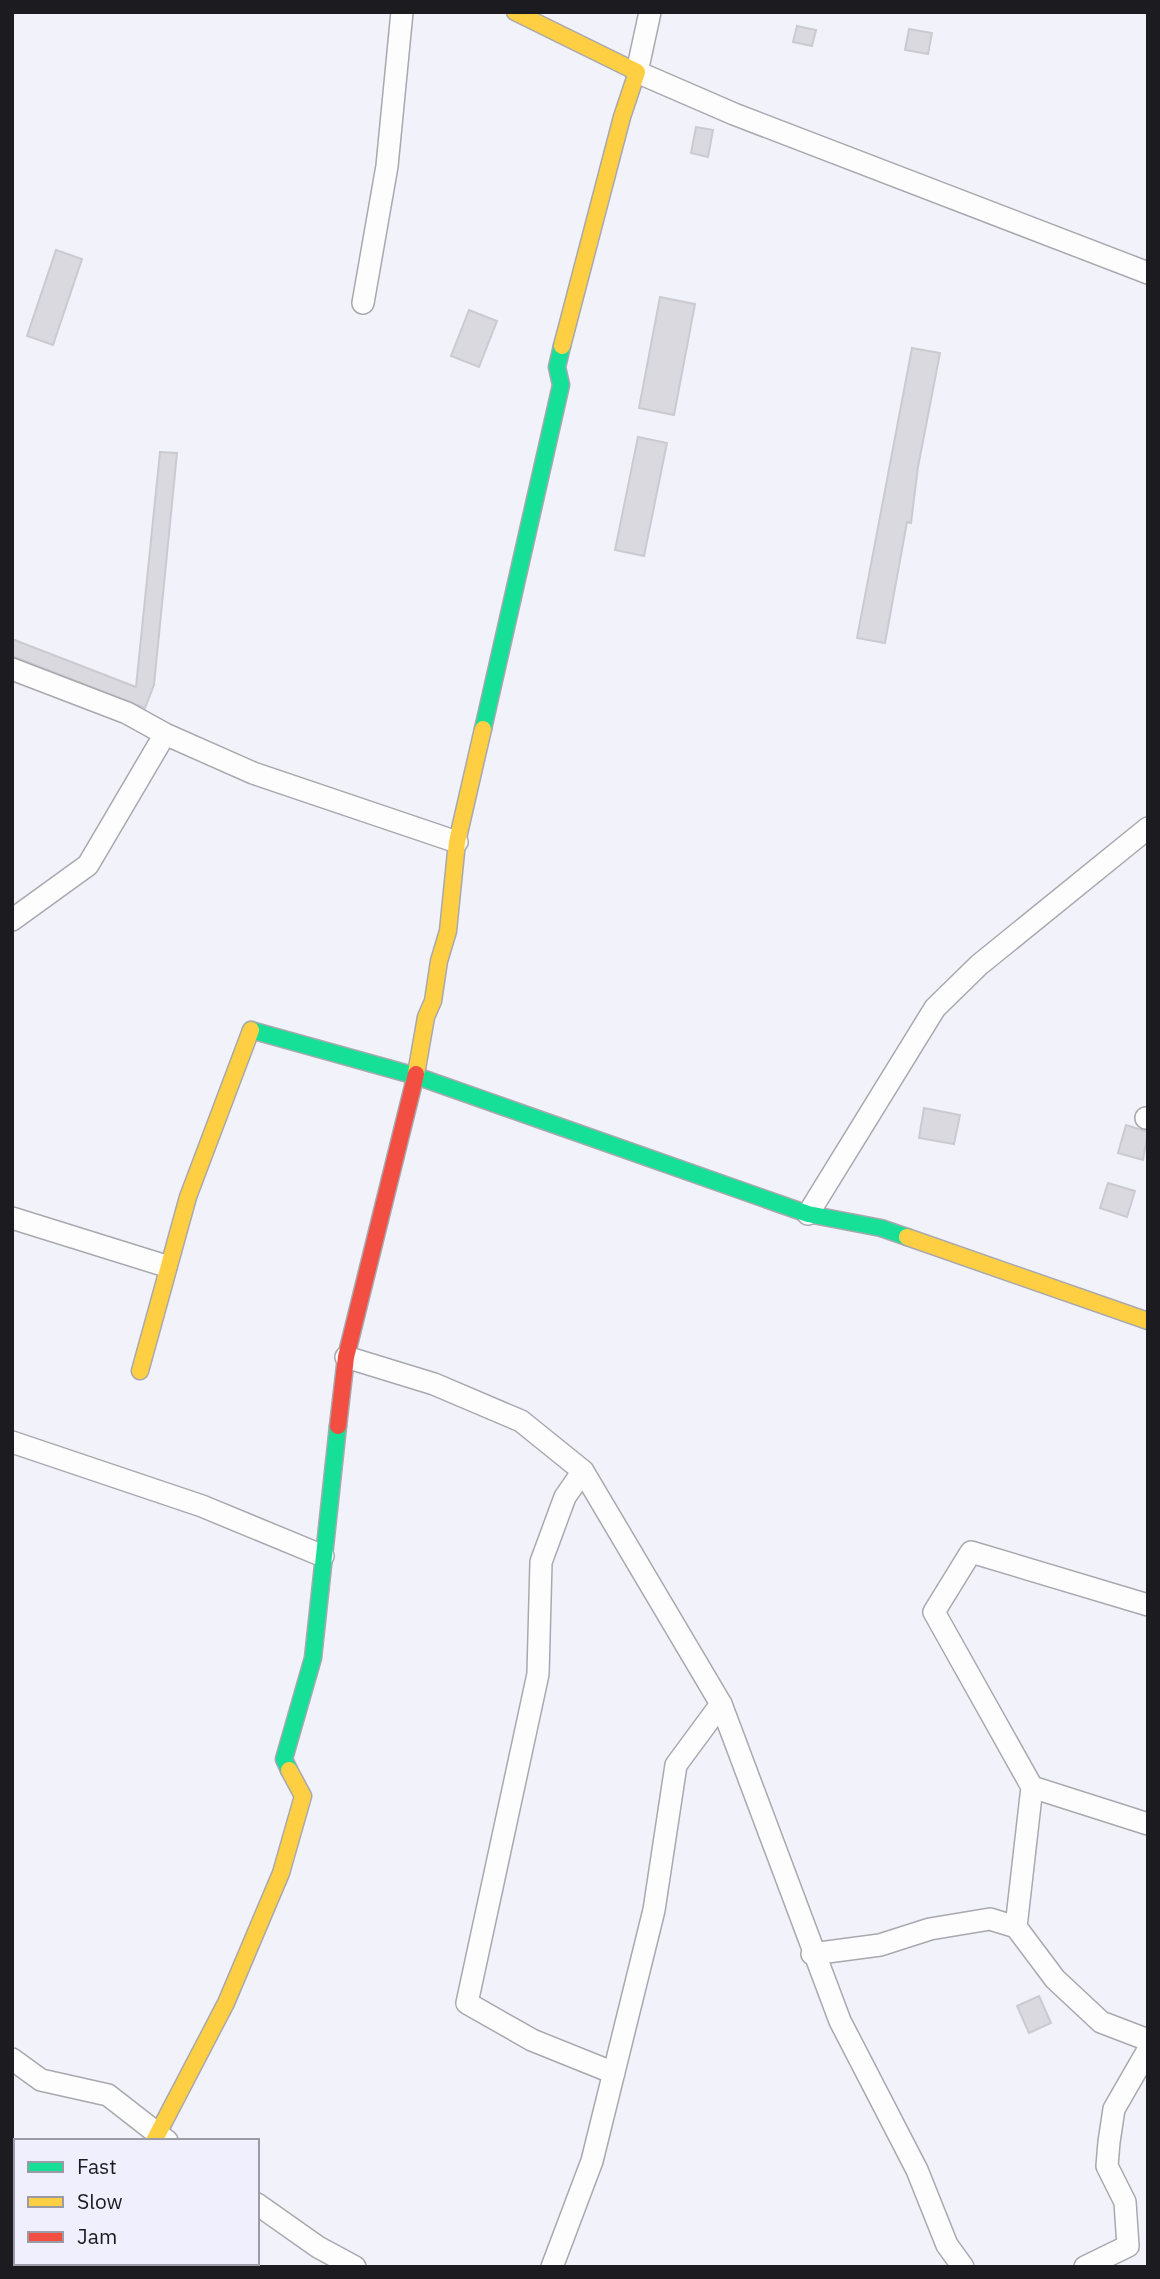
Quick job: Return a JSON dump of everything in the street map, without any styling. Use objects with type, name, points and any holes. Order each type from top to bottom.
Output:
[{"type":"street","points":[[363,303],[387,166],[402,12]]},
{"type":"street","points":[[515,12],[637,72],[734,114],[1148,273]]},
{"type":"street","points":[[12,2059],[41,2080],[108,2095],[159,2138],[226,2003],[281,1874],[303,1796],[284,1759],[313,1658],[346,1357],[416,1076],[426,1017],[433,1001],[439,961],[448,930],[457,842],[561,385],[557,367],[565,331],[622,117],[637,72],[650,12]]},
{"type":"street","points":[[12,669],[127,713],[165,734],[253,773],[457,842]]},
{"type":"street","points":[[12,920],[88,865],[165,734]]},
{"type":"street","points":[[808,1214],[935,1008],[979,965],[1148,828]]},
{"type":"street","points":[[140,1371],[166,1266],[188,1205],[218,1105],[252,1029],[416,1076],[808,1214],[881,1228],[1148,1321]]},
{"type":"street","points":[[12,1218],[166,1266]]},
{"type":"street","points":[[346,1357],[434,1384],[521,1421],[583,1471],[721,1704],[812,1954],[840,2021],[917,2170],[947,2245],[963,2267]]},
{"type":"street","points":[[12,1441],[202,1506],[324,1556]]},
{"type":"street","points":[[583,1471],[565,1497],[541,1562],[538,1674],[467,2003],[531,2040],[614,2073]]},
{"type":"street","points":[[1016,1927],[1032,1787],[934,1612],[971,1552],[1148,1605]]},
{"type":"street","points":[[551,2267],[592,2161],[614,2073],[653,1910],[676,1765],[721,1704]]},
{"type":"street","points":[[1032,1787],[1148,1824]]},
{"type":"street","points":[[812,1954],[880,1945],[930,1929],[990,1919],[1016,1927],[1055,1979],[1101,2022],[1148,2040]]},
{"type":"street","points":[[1085,2267],[1128,2246],[1125,2202],[1107,2166],[1109,2142],[1114,2109],[1148,2050]]},
{"type":"street","points":[[259,2205],[317,2246],[355,2267]]},
{"type":"building","points":[[797,26],[816,30],[812,46],[793,42]]},
{"type":"building","points":[[909,29],[932,33],[928,54],[905,50]]},
{"type":"building","points":[[696,127],[713,130],[708,157],[691,153]]},
{"type":"building","points":[[56,250],[82,259],[53,345],[27,336]]},
{"type":"building","points":[[660,297],[695,304],[674,415],[639,408]]},
{"type":"building","points":[[469,310],[497,321],[479,367],[451,356]]},
{"type":"building","points":[[912,348],[940,353],[918,467],[911,523],[907,522],[885,643],[857,638]]},
{"type":"building","points":[[638,437],[667,443],[644,556],[615,550]]},
{"type":"building","points":[[160,452],[177,453],[154,685],[145,708],[12,656],[12,639],[136,687]]},
{"type":"building","points":[[924,1108],[960,1115],[954,1144],[919,1138]]},
{"type":"building","points":[[1126,1125],[1148,1132],[1143,1160],[1118,1153]]},
{"type":"building","points":[[1108,1183],[1135,1191],[1127,1217],[1100,1208]]},
{"type":"building","points":[[1039,1996],[1051,2023],[1029,2033],[1017,2006]]},
{"type":"traffic: fast","points":[[483,729],[561,385],[557,367],[562,346]]},
{"type":"traffic: fast","points":[[251,1030],[416,1076],[808,1214],[881,1228],[907,1237]]},
{"type":"traffic: fast","points":[[289,1770],[284,1759],[313,1658],[338,1426]]},
{"type":"traffic: slow","points":[[515,12],[637,72],[622,117],[562,346]]},
{"type":"traffic: slow","points":[[416,1074],[426,1017],[433,1001],[439,961],[448,931],[457,842],[483,729]]},
{"type":"traffic: slow","points":[[140,1371],[188,1197],[251,1030]]},
{"type":"traffic: slow","points":[[907,1237],[1148,1321]]},
{"type":"traffic: slow","points":[[155,2139],[226,2003],[281,1873],[303,1796],[289,1770]]},
{"type":"traffic: jam","points":[[338,1426],[346,1357],[416,1074]]}]
